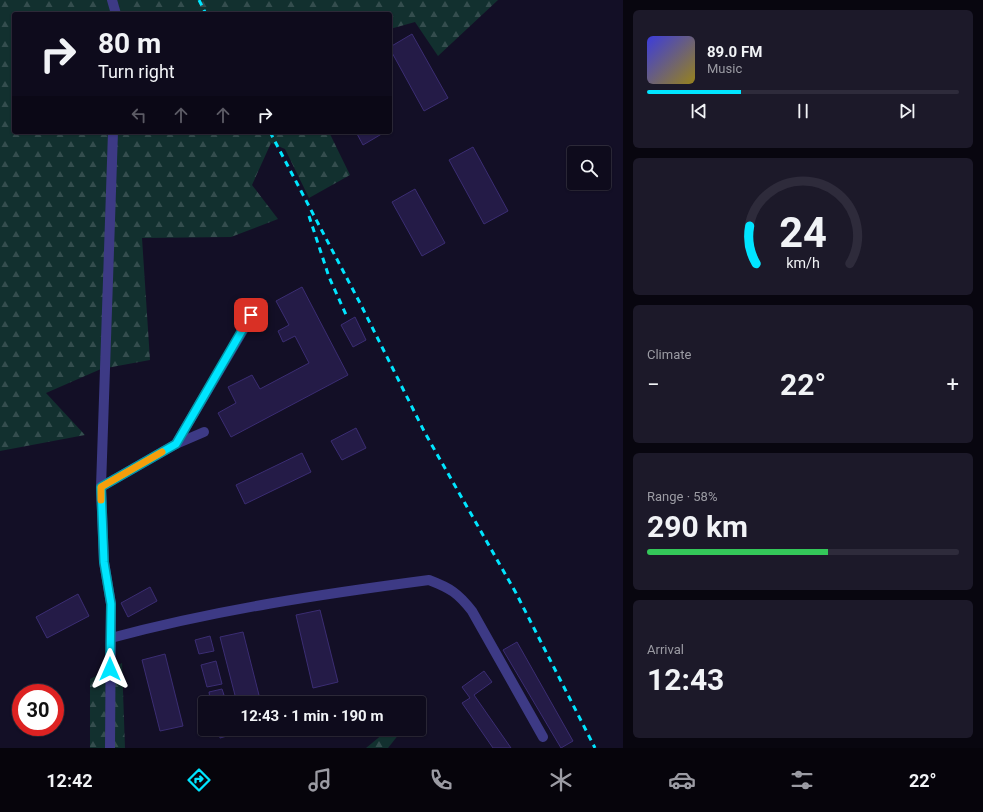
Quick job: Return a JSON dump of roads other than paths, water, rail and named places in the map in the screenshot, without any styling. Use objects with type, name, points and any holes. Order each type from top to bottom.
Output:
[{"type":"street","points":[[112,0],[115,12]]},
{"type":"street","points":[[110,748],[111,604],[104,562],[101,487],[113,134]]},
{"type":"street","points":[[176,444],[259,303]]},
{"type":"street","points":[[101,487],[176,444],[204,432]]},
{"type":"street","points":[[111,638],[165,623],[253,606],[429,580],[448,587],[459,595],[472,611],[543,737]]},
{"type":"railway","points":[[199,0],[205,12]]},
{"type":"railway","points":[[271,134],[361,305],[425,433],[516,593],[595,748]]},
{"type":"railway","points":[[309,216],[329,277],[347,317]]}]
